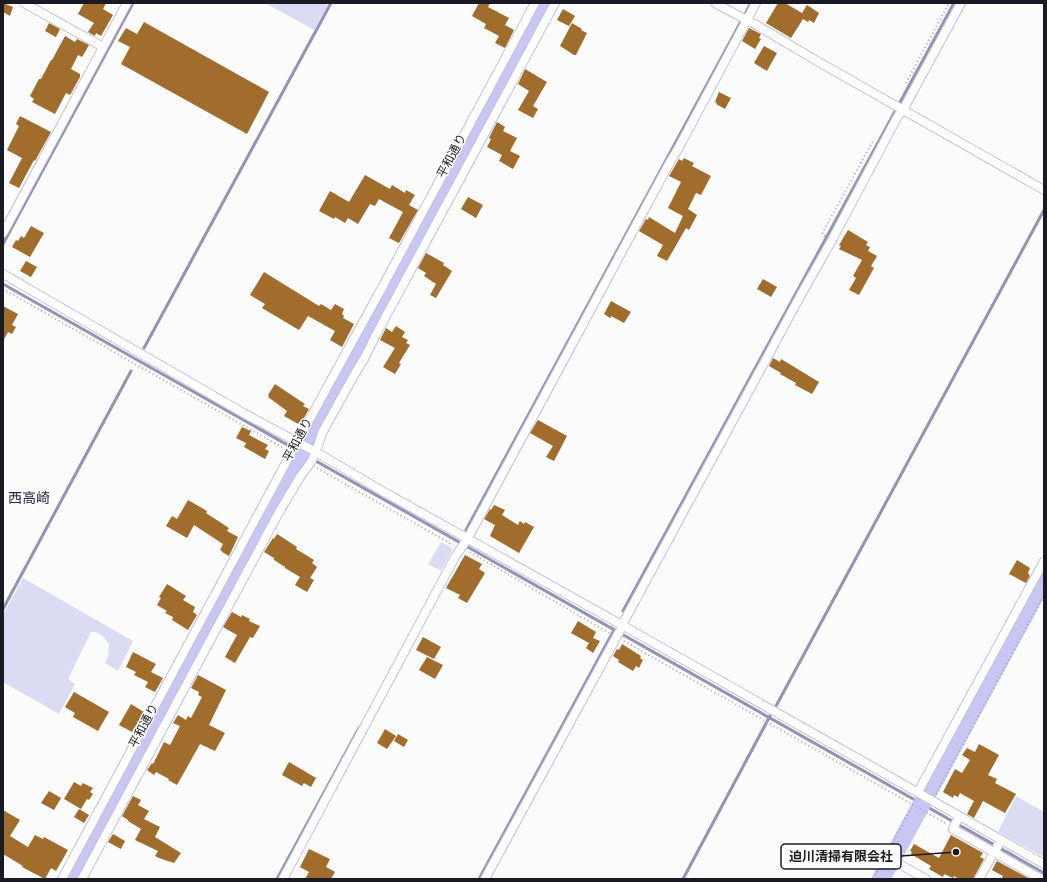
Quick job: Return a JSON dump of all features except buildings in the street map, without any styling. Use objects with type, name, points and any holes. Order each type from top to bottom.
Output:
[{"type":"street","points":[[24,3],[103,47]]},
{"type":"street","points":[[3,233],[127,3]]},
{"type":"street","name":"平和通り","points":[[62,879],[535,3]]},
{"type":"street","points":[[82,879],[278,514],[312,457],[322,433],[364,359],[555,3]]},
{"type":"street","points":[[715,3],[758,26],[1044,190]]},
{"type":"street","points":[[283,879],[744,19],[756,3]]},
{"type":"street","points":[[485,879],[794,307],[832,240],[898,116],[900,108],[961,3]]},
{"type":"street","points":[[3,274],[246,414],[312,457],[384,492],[462,544],[619,631],[920,793],[932,800],[956,822],[998,846],[1041,879]]},
{"type":"street","points":[[920,793],[1044,561]]},
{"type":"street","points":[[956,822],[953,829],[1044,864]]},
{"type":"street","points":[[979,879],[998,846]]},
{"type":"street","points":[[901,865],[926,879]]},
{"type":"path","points":[[905,85],[949,3]]},
{"type":"path","points":[[824,236],[822,234],[875,137]]},
{"type":"path","points":[[3,289],[295,446]]},
{"type":"path","points":[[312,457],[462,544],[619,631],[765,721],[774,724],[927,812],[956,822]]},
{"type":"path","points":[[932,800],[1044,595]]},
{"type":"path","points":[[874,879],[914,804]]},
{"type":"shaded area","points":[[265,3],[329,3],[314,30]]},
{"type":"shaded area","points":[[441,542],[453,549],[441,571],[428,564]]},
{"type":"shaded area","points":[[23,578],[133,641],[118,671],[105,663],[108,657],[109,644],[99,634],[91,632],[68,679],[75,684],[59,714],[3,682],[3,615]]},
{"type":"shaded area","points":[[1016,796],[1044,812],[1044,857],[998,832]]},
{"type":"waterway","points":[[3,244],[133,3]]},
{"type":"waterway","points":[[144,348],[331,3]]},
{"type":"waterway","points":[[72,879],[547,3]]},
{"type":"waterway","points":[[466,530],[751,3]]},
{"type":"waterway","points":[[623,611],[954,3]]},
{"type":"waterway","points":[[776,706],[1044,210]]},
{"type":"waterway","points":[[3,284],[1044,873]]},
{"type":"waterway","points":[[3,609],[131,371]]},
{"type":"waterway","points":[[881,879],[1044,579]]},
{"type":"waterway","points":[[479,879],[614,630]]},
{"type":"waterway","points":[[683,879],[770,716]]},
{"type":"waterway","points":[[277,879],[359,728]]},
{"type":"place","name":"迫川清掃有限会社","points":[[956,852]]},
{"type":"district","name":"西高崎","points":[[29,498]]}]
